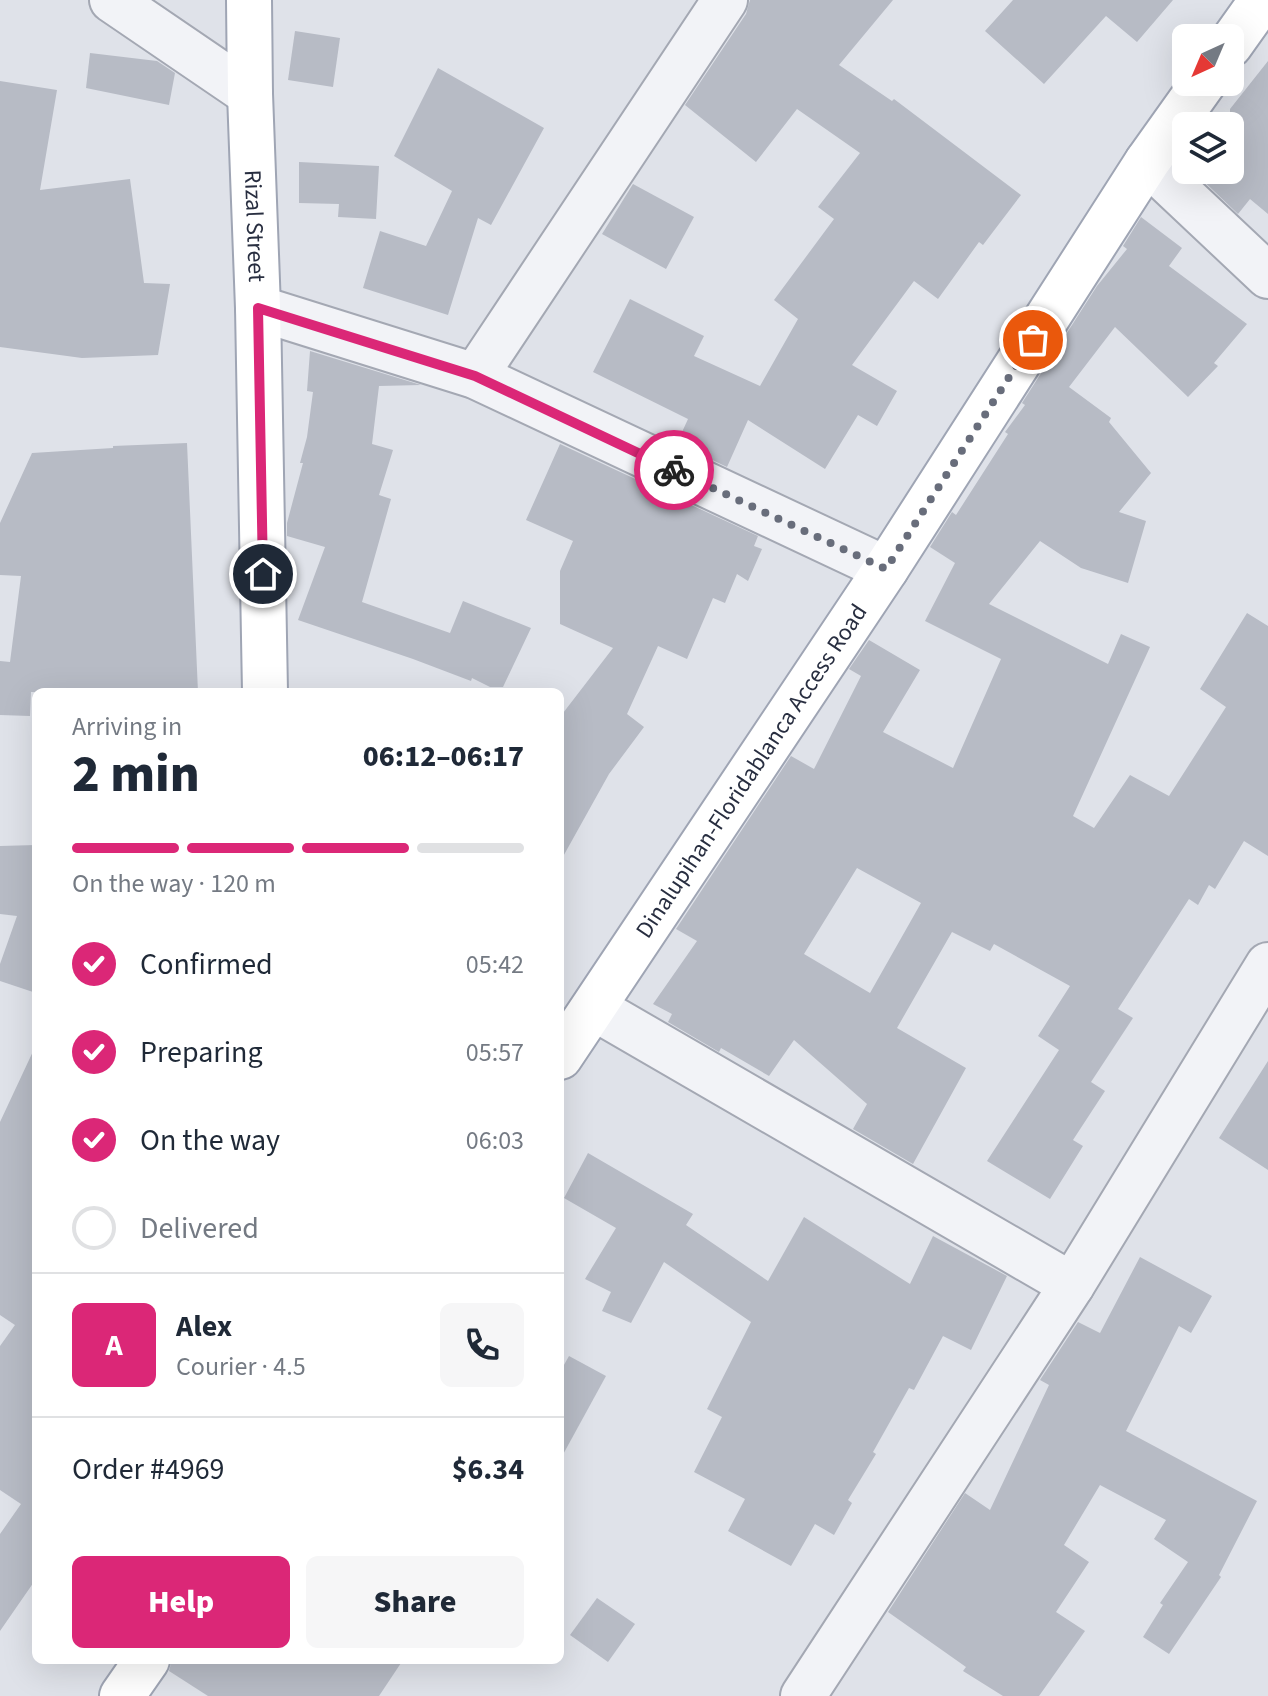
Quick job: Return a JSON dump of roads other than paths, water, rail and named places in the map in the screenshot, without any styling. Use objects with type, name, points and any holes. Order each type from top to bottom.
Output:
[{"type":"main road","name":"Rizal Street","points":[[249,0],[265,688]]},
{"type":"main road","points":[[1244,25],[1262,0]]},
{"type":"main road","name":"Dinalupihan-Floridablanca Access Road","points":[[564,1051],[886,569],[1147,162],[1194,96]]},
{"type":"main road","points":[[122,1696],[144,1664]]},
{"type":"street","points":[[112,0],[250,94]]},
{"type":"street","points":[[475,376],[725,0]]},
{"type":"street","points":[[1147,162],[1268,276]]},
{"type":"street","points":[[258,308],[475,376],[886,569]]},
{"type":"street","points":[[803,1696],[1072,1285],[1268,965]]},
{"type":"street","points":[[594,1008],[1072,1285]]}]
